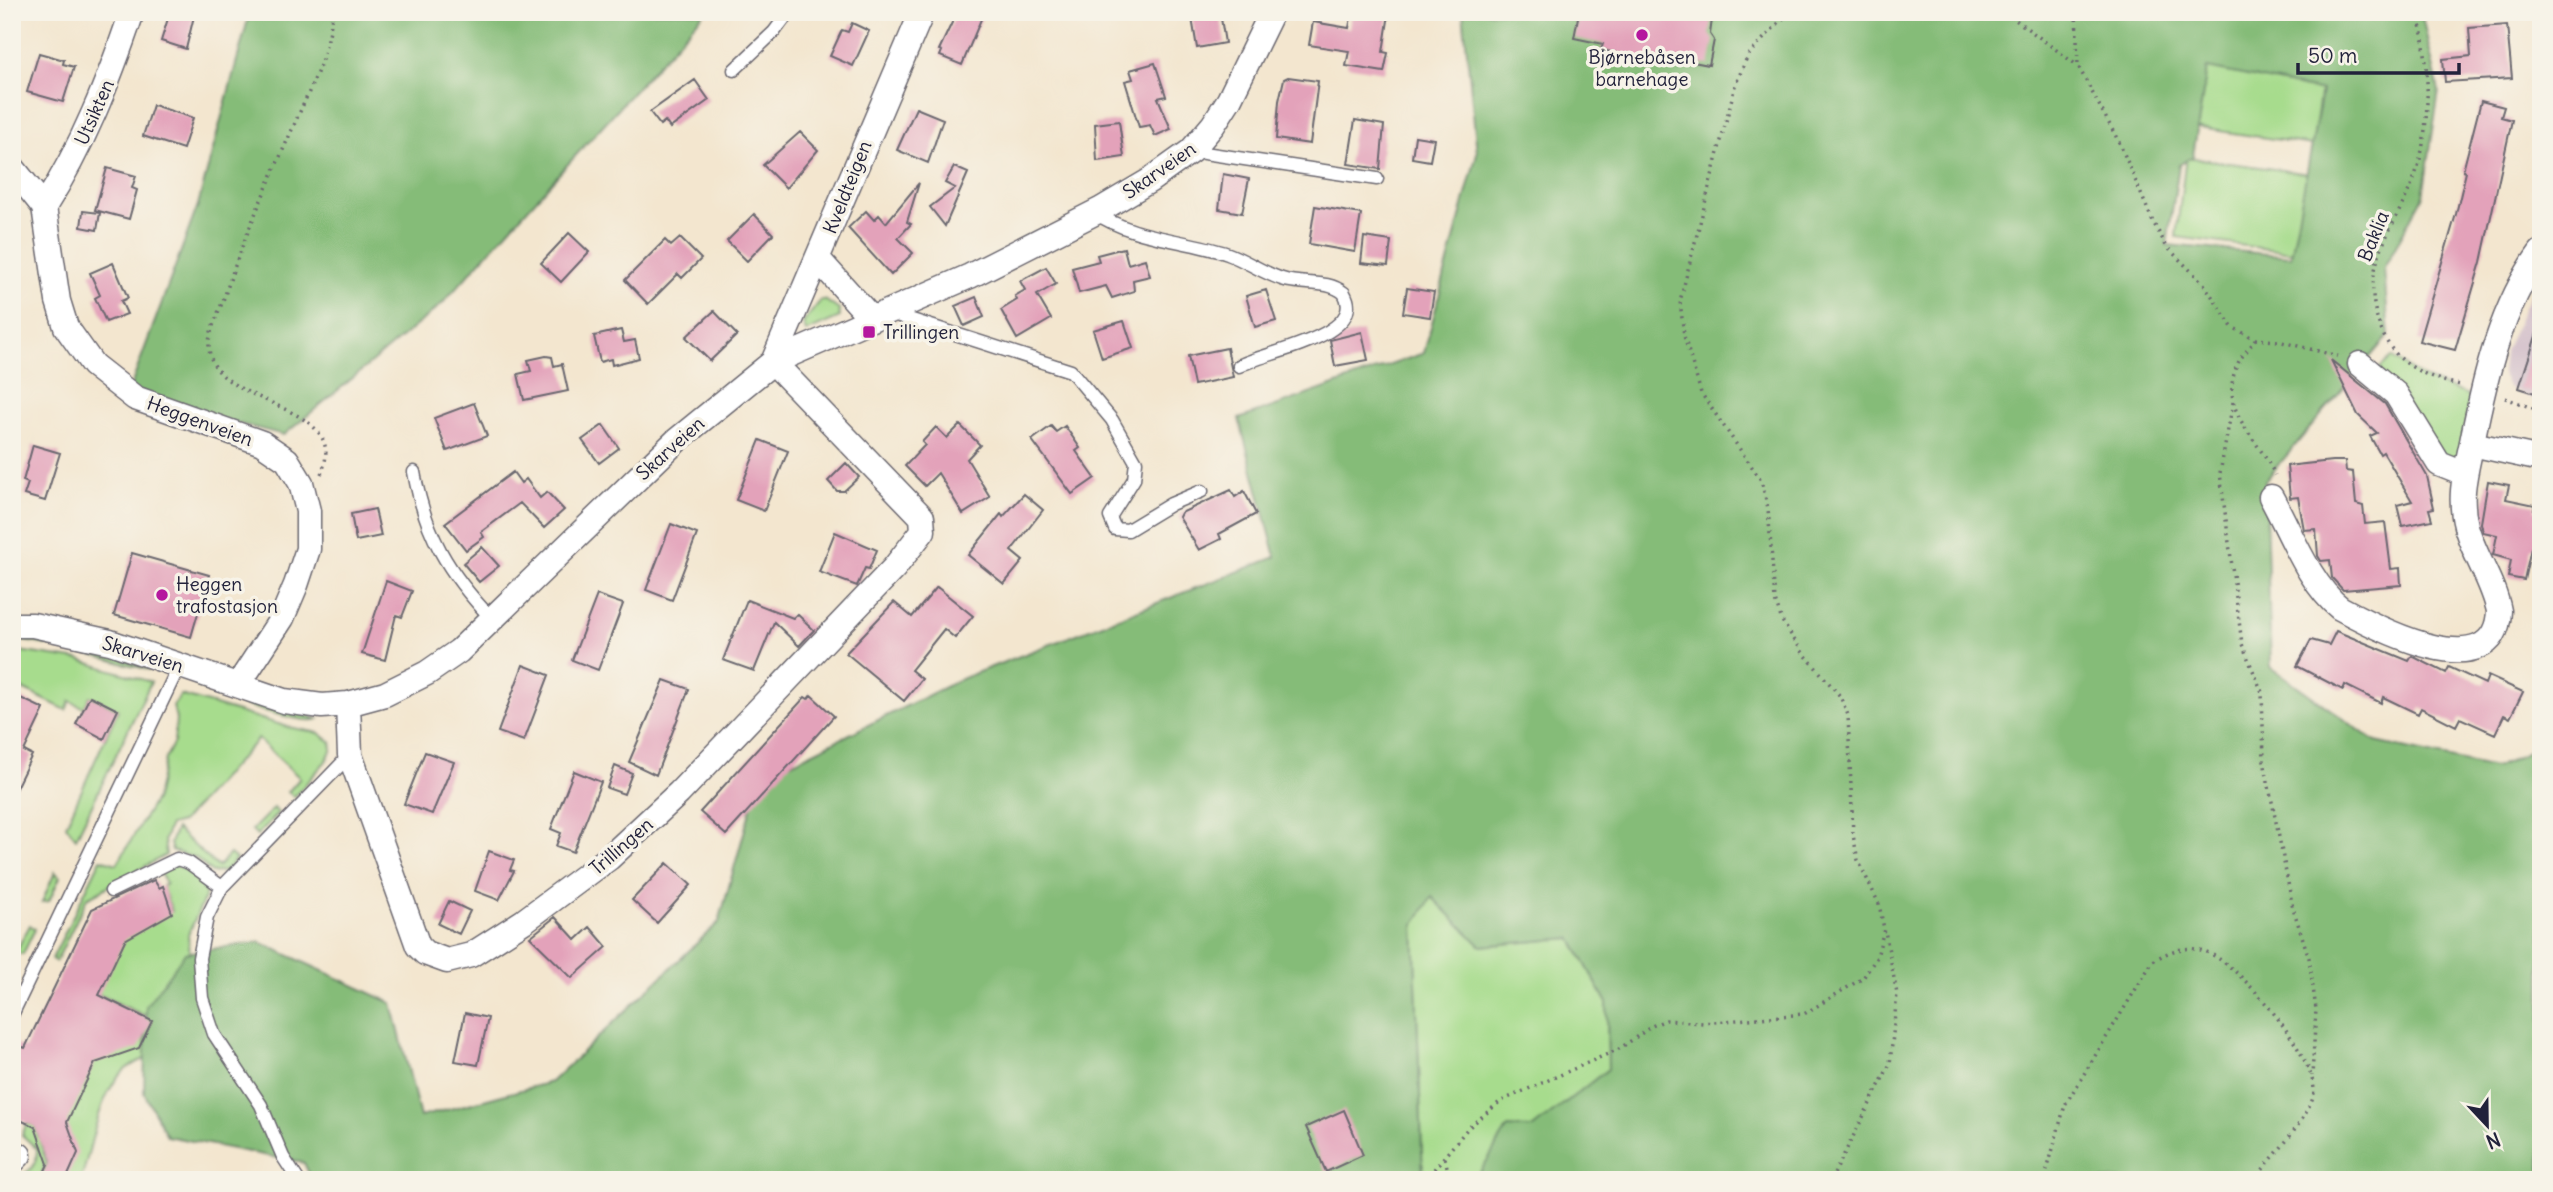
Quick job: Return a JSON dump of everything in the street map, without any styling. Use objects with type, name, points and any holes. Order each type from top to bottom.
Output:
[{"type":"street","name":"Utsikten","points":[[44,206],[70,166],[89,125],[132,12]]},
{"type":"street","name":"Kveldteigen","points":[[774,362],[892,76],[922,12]]},
{"type":"street","name":"Skarveien","points":[[12,625],[33,625],[110,642],[301,704],[348,704],[385,694],[427,673],[459,651],[676,441],[774,362],[970,276],[1149,181],[1191,151],[1213,125],[1229,100],[1272,12]]},
{"type":"street","points":[[12,167],[44,206]]},
{"type":"street","name":"Heggenveien","points":[[44,206],[58,302],[66,327],[93,365],[135,398],[262,443],[287,460],[302,483],[308,511],[308,549],[282,618],[238,685]]},
{"type":"street","points":[[2272,497],[2329,600],[2357,617],[2431,648],[2463,651],[2491,638],[2498,623],[2499,611],[2466,527],[2462,496],[2464,474],[2481,389],[2498,337],[2541,252]]},
{"type":"street","points":[[818,259],[880,316]]},
{"type":"street","name":"Trillingen","points":[[348,704],[349,755],[418,946],[425,953],[447,961],[471,955],[503,936],[609,858],[646,824],[894,568],[923,531],[922,517],[917,510],[774,362]]},
{"type":"street","points":[[2360,364],[2396,394],[2439,464],[2464,474]]},
{"type":"street","points":[[2472,444],[2541,459]]},
{"type":"lane","points":[[734,70],[775,32],[789,12]]},
{"type":"lane","points":[[1191,151],[1377,179]]},
{"type":"lane","points":[[1094,212],[1106,221],[1137,232],[1225,253],[1284,280],[1326,284],[1344,293],[1349,308],[1347,315],[1327,333],[1253,358],[1239,366]]},
{"type":"lane","points":[[880,316],[1023,354],[1072,372],[1112,420],[1136,462],[1134,479],[1110,517],[1115,529],[1128,530],[1171,504],[1202,491]]},
{"type":"lane","points":[[414,472],[420,505],[432,537],[469,593],[492,619]]},
{"type":"lane","points":[[12,1015],[180,664]]},
{"type":"lane","points":[[298,1180],[283,1157],[261,1105],[214,1034],[198,978],[202,939],[207,917],[222,887],[349,755]]},
{"type":"lane","points":[[111,891],[168,860],[177,859],[189,863],[222,887]]},
{"type":"path","points":[[320,477],[326,464],[325,447],[314,427],[292,410],[257,398],[222,375],[212,361],[209,343],[236,260],[324,53],[332,12]]},
{"type":"path","points":[[1789,12],[1748,55],[1735,86],[1680,301],[1684,336],[1701,393],[1761,480],[1768,508],[1775,600],[1782,621],[1801,650],[1840,696],[1848,715],[1853,835],[1858,860],[1879,904],[1897,994],[1890,1064],[1831,1180]]},
{"type":"path","points":[[2005,12],[2078,66],[2119,142],[2153,222],[2167,247],[2204,284],[2232,327],[2255,339],[2311,348],[2360,364]]},
{"type":"path","points":[[2076,12],[2078,66]]},
{"type":"path","name":"Baklia","points":[[2417,12],[2427,71],[2422,152],[2410,186],[2379,250],[2373,274],[2376,320],[2390,347],[2405,363],[2436,378],[2481,389],[2541,411]]},
{"type":"path","points":[[2254,1180],[2306,1112],[2315,1094],[2312,1076],[2316,1009],[2309,958],[2293,908],[2263,761],[2262,692],[2242,644],[2220,473],[2233,402],[2231,387],[2234,374],[2240,358],[2255,339]]},
{"type":"path","points":[[2233,402],[2255,447],[2276,477],[2272,497]]},
{"type":"path","points":[[1425,1180],[1468,1128],[1501,1101],[1619,1048],[1652,1026],[1666,1020],[1703,1023],[1804,1014],[1863,978],[1877,957],[1884,929]]},
{"type":"path","points":[[2064,1180],[2043,1179],[2065,1105],[2153,961],[2171,950],[2204,951],[2228,965],[2289,1029],[2312,1076]]},
{"type":"path","points":[[1445,1157],[1450,1180]]},
{"type":"shaded area","points":[[2541,269],[2541,403],[2508,387],[2502,374],[2504,353]]},
{"type":"green space","points":[[250,12],[705,12],[442,304],[284,435],[208,416],[129,391],[198,205]]},
{"type":"green space","points":[[1463,12],[2421,12],[2439,91],[2423,196],[2384,268],[2389,335],[2265,481],[2271,667],[2376,742],[2494,768],[2541,746],[2541,1180],[1480,1180],[1480,1172],[1508,1127],[1533,1128],[1608,1069],[1607,1003],[1571,938],[1481,946],[1432,897],[1414,925],[1423,1180],[312,1180],[304,1163],[167,1136],[144,1093],[146,1006],[185,953],[260,942],[392,1003],[420,1117],[551,1082],[719,922],[759,779],[963,678],[1276,557],[1239,419],[1424,353],[1477,153]],"holes":[[[2207,68],[2322,91],[2291,256],[2167,245],[2179,165],[2193,156]]]},
{"type":"green space","points":[[2202,62],[2322,80],[2313,145],[2192,127]]},
{"type":"green space","points":[[2186,157],[2310,174],[2299,253],[2176,237]]},
{"type":"green space","points":[[821,300],[839,310],[840,317],[806,332],[803,323]]},
{"type":"green space","points":[[2392,357],[2421,377],[2468,395],[2470,400],[2459,456],[2446,460],[2379,369]]},
{"type":"green space","points":[[12,635],[101,649],[150,670],[60,647],[12,639]]},
{"type":"green space","points":[[12,650],[79,660],[151,682],[76,838],[66,825],[118,710],[90,696],[84,708],[70,701],[66,710],[12,684]]},
{"type":"green space","points":[[198,686],[318,719],[295,718],[257,709]]},
{"type":"green space","points":[[181,695],[288,727],[319,733],[331,742],[332,749],[326,761],[294,797],[288,792],[300,778],[258,739],[182,822],[170,825],[164,840],[166,855],[87,898],[56,962],[52,959],[101,859],[117,864],[156,798],[165,759],[174,742],[176,719],[173,706]]},
{"type":"green space","points":[[274,808],[278,813],[257,835],[252,830]]},
{"type":"green space","points":[[176,829],[218,867],[230,854],[236,859],[225,871],[212,873],[196,858],[172,851],[170,843]]},
{"type":"green space","points":[[176,865],[206,882],[205,897],[188,935],[191,966],[151,1056],[126,1069],[109,1091],[97,1121],[81,1180],[63,1180],[66,1121],[94,1063],[150,1018],[98,994],[124,938],[172,911],[162,886],[166,884],[159,871]]},
{"type":"green space","points":[[55,872],[60,877],[49,901],[42,902]]},
{"type":"green space","points":[[1432,896],[1481,946],[1571,938],[1607,1003],[1608,1069],[1480,1172],[1480,1180],[1423,1180],[1414,925]]},
{"type":"green space","points":[[30,925],[35,929],[23,954],[15,953]]},
{"type":"green space","points":[[27,1123],[35,1126],[47,1163],[40,1177],[45,1180],[12,1180],[27,1172],[35,1161],[37,1149],[22,1135]]},
{"type":"building","points":[[170,12],[195,12],[186,49],[161,41]]},
{"type":"building","points":[[957,12],[984,12],[962,65],[940,56],[942,51],[939,50]]},
{"type":"building","points":[[1191,12],[1220,12],[1225,43],[1197,48]]},
{"type":"building","points":[[1358,12],[1389,14],[1383,52],[1388,53],[1384,72],[1346,66],[1349,51],[1309,45],[1313,22],[1349,28],[1351,17],[1355,18]]},
{"type":"building","points":[[1579,12],[1661,12],[1694,19],[1694,12],[1713,12],[1710,34],[1714,40],[1709,65],[1677,59],[1676,65],[1601,50],[1603,44],[1574,38]]},
{"type":"building","points":[[852,23],[869,31],[853,66],[830,56],[842,30],[848,32]]},
{"type":"building","points":[[2507,25],[2512,78],[2445,82],[2443,59],[2471,56],[2469,28]]},
{"type":"building","points":[[39,53],[64,60],[63,64],[74,67],[63,102],[27,92]]},
{"type":"building","points":[[1155,63],[1166,96],[1158,98],[1171,129],[1155,136],[1150,125],[1139,127],[1125,81],[1133,79],[1130,70]]},
{"type":"building","points":[[1288,77],[1318,81],[1310,144],[1276,139],[1279,101],[1284,79]]},
{"type":"building","points":[[695,80],[709,100],[670,128],[665,121],[660,125],[650,112]]},
{"type":"building","points":[[2481,101],[2504,107],[2501,117],[2512,120],[2481,262],[2455,350],[2419,341],[2456,214],[2466,172],[2463,171]]},
{"type":"building","points":[[153,105],[193,118],[183,149],[143,136]]},
{"type":"building","points":[[916,108],[943,119],[928,163],[897,150]]},
{"type":"building","points":[[1355,120],[1384,125],[1380,169],[1348,164]]},
{"type":"building","points":[[1119,121],[1124,157],[1097,161],[1095,124]]},
{"type":"building","points":[[800,132],[818,150],[786,188],[763,165]]},
{"type":"building","points":[[1415,136],[1434,139],[1430,161],[1412,158]]},
{"type":"building","points":[[954,167],[968,173],[945,226],[930,207],[955,188],[945,183]]},
{"type":"building","points":[[107,168],[136,176],[132,188],[137,190],[129,219],[95,210]]},
{"type":"building","points":[[1223,174],[1249,179],[1242,213],[1219,209]]},
{"type":"building","points":[[919,183],[907,222],[911,224],[898,238],[913,253],[891,275],[848,228],[866,211],[874,220],[879,215],[886,223]]},
{"type":"building","points":[[1315,206],[1361,214],[1355,252],[1309,244]]},
{"type":"building","points":[[83,211],[100,213],[97,230],[81,227]]},
{"type":"building","points":[[754,214],[773,234],[747,261],[727,241]]},
{"type":"building","points":[[569,233],[589,252],[561,282],[541,263]]},
{"type":"building","points":[[1364,237],[1391,241],[1388,266],[1361,263]]},
{"type":"building","points":[[680,238],[701,259],[682,278],[678,274],[648,304],[625,280],[665,240],[671,246]]},
{"type":"building","points":[[1124,248],[1128,264],[1145,259],[1150,276],[1133,280],[1134,291],[1112,298],[1106,286],[1079,293],[1072,268],[1099,261],[1097,255]]},
{"type":"building","points":[[113,263],[128,298],[121,301],[127,314],[106,322],[95,298],[100,295],[90,273]]},
{"type":"building","points":[[1046,267],[1056,284],[1037,295],[1051,319],[1017,339],[1001,310],[1017,300],[1015,296],[1025,290],[1020,281]]},
{"type":"building","points":[[1407,288],[1434,292],[1430,317],[1403,313]]},
{"type":"building","points":[[1266,290],[1276,321],[1255,327],[1246,296]]},
{"type":"building","points":[[976,297],[984,317],[964,326],[955,306]]},
{"type":"building","points":[[714,311],[737,335],[710,361],[686,337]]},
{"type":"building","points":[[1124,321],[1133,348],[1102,358],[1093,330]]},
{"type":"building","points":[[621,330],[624,342],[635,340],[639,358],[612,365],[611,359],[600,362],[594,336]]},
{"type":"building","points":[[1362,332],[1368,360],[1335,366],[1330,340]]},
{"type":"building","points":[[2537,333],[2541,334],[2541,395],[2519,388]]},
{"type":"building","points":[[1227,348],[1233,377],[1194,385],[1188,356]]},
{"type":"building","points":[[552,357],[554,366],[562,364],[568,391],[524,400],[518,374],[531,371],[528,360]]},
{"type":"building","points":[[2331,360],[2385,404],[2427,476],[2434,508],[2429,509],[2432,520],[2402,526],[2397,505],[2412,501],[2383,452],[2380,454],[2370,436],[2377,433],[2358,415]]},
{"type":"building","points":[[474,403],[487,436],[447,451],[434,418]]},
{"type":"building","points":[[603,425],[619,448],[599,463],[582,440]]},
{"type":"building","points":[[960,425],[980,445],[967,459],[990,497],[963,514],[938,473],[925,486],[905,466],[925,445],[922,442],[936,427],[947,438]]},
{"type":"building","points":[[1051,426],[1056,432],[1065,426],[1080,448],[1076,451],[1095,478],[1072,494],[1032,440]]},
{"type":"building","points":[[760,440],[788,451],[764,511],[736,500]]},
{"type":"building","points":[[33,445],[60,453],[45,501],[24,495],[28,483],[23,481]]},
{"type":"building","points":[[2345,461],[2346,471],[2353,472],[2356,504],[2363,506],[2365,524],[2385,522],[2391,569],[2400,568],[2401,585],[2343,590],[2332,578],[2330,560],[2321,561],[2318,556],[2316,529],[2304,530],[2298,497],[2290,498],[2287,466]]},
{"type":"building","points":[[846,463],[859,477],[844,491],[837,491],[828,481]]},
{"type":"building","points":[[513,472],[521,483],[526,479],[540,498],[547,492],[564,510],[544,528],[520,503],[481,532],[484,537],[466,550],[445,523]]},
{"type":"building","points":[[2488,481],[2509,485],[2506,499],[2535,505],[2534,510],[2541,512],[2541,545],[2531,548],[2524,580],[2508,577],[2511,560],[2493,555],[2497,535],[2483,532],[2481,523]]},
{"type":"building","points":[[1231,490],[1235,497],[1244,491],[1256,514],[1219,534],[1221,539],[1199,550],[1179,517],[1181,513]]},
{"type":"building","points":[[1024,494],[1043,510],[1011,551],[1023,561],[1004,584],[968,555],[1001,514],[1003,517]]},
{"type":"building","points":[[375,509],[381,536],[356,541],[351,514]]},
{"type":"building","points":[[671,524],[697,534],[672,600],[646,590]]},
{"type":"building","points":[[835,532],[877,550],[869,569],[865,568],[857,586],[819,572]]},
{"type":"building","points":[[482,547],[499,566],[479,582],[463,563]]},
{"type":"building","name":"Heggen trafostasjon","points":[[132,553],[209,575],[191,637],[114,615]]},
{"type":"building","points":[[386,581],[412,591],[402,617],[396,615],[385,660],[362,654]]},
{"type":"building","points":[[937,587],[973,616],[955,638],[944,629],[911,670],[922,679],[904,701],[846,653],[894,602],[912,617]]},
{"type":"building","points":[[597,595],[623,604],[598,670],[572,660]]},
{"type":"building","points":[[747,600],[793,618],[797,614],[814,630],[799,646],[774,622],[754,671],[723,660]]},
{"type":"building","points":[[2336,631],[2409,661],[2412,656],[2446,673],[2449,667],[2485,684],[2488,676],[2523,692],[2510,718],[2504,715],[2495,734],[2460,718],[2456,726],[2421,708],[2418,714],[2383,697],[2381,703],[2345,685],[2343,690],[2297,666],[2311,640],[2329,645]]},
{"type":"building","points":[[523,665],[549,675],[524,741],[498,732]]},
{"type":"building","points":[[664,680],[689,689],[656,775],[629,762]]},
{"type":"building","points":[[12,694],[44,709],[24,751],[32,755],[12,796]]},
{"type":"building","points":[[811,695],[834,716],[726,835],[700,812],[805,697],[808,699]]},
{"type":"building","points":[[90,696],[118,710],[104,739],[76,724]]},
{"type":"building","points":[[425,752],[454,762],[432,814],[404,804]]},
{"type":"building","points":[[615,766],[632,773],[624,794],[607,788]]},
{"type":"building","points":[[574,771],[601,782],[573,852],[556,846],[561,833],[551,829]]},
{"type":"building","points":[[489,851],[514,860],[510,870],[514,871],[499,900],[475,891]]},
{"type":"building","points":[[667,863],[691,885],[657,923],[632,900]]},
{"type":"building","points":[[154,880],[159,888],[163,886],[172,913],[125,940],[99,995],[152,1021],[139,1048],[95,1063],[67,1122],[78,1153],[66,1180],[41,1180],[48,1164],[35,1127],[12,1116],[12,1043],[25,1048],[92,909]]},
{"type":"building","points":[[449,901],[470,911],[459,934],[438,924]]},
{"type":"building","points":[[555,917],[576,940],[590,927],[607,947],[572,978],[530,937]]},
{"type":"building","points":[[465,1013],[488,1018],[478,1065],[455,1061]]},
{"type":"building","points":[[1344,1110],[1363,1155],[1326,1172],[1306,1127]]},
{"type":"place","name":"Bjørnebåsen barnehage","points":[[1642,35]]},
{"type":"place","name":"Trillingen","points":[[869,332]]},
{"type":"place","name":"Heggen trafostasjon","points":[[162,595]]}]
